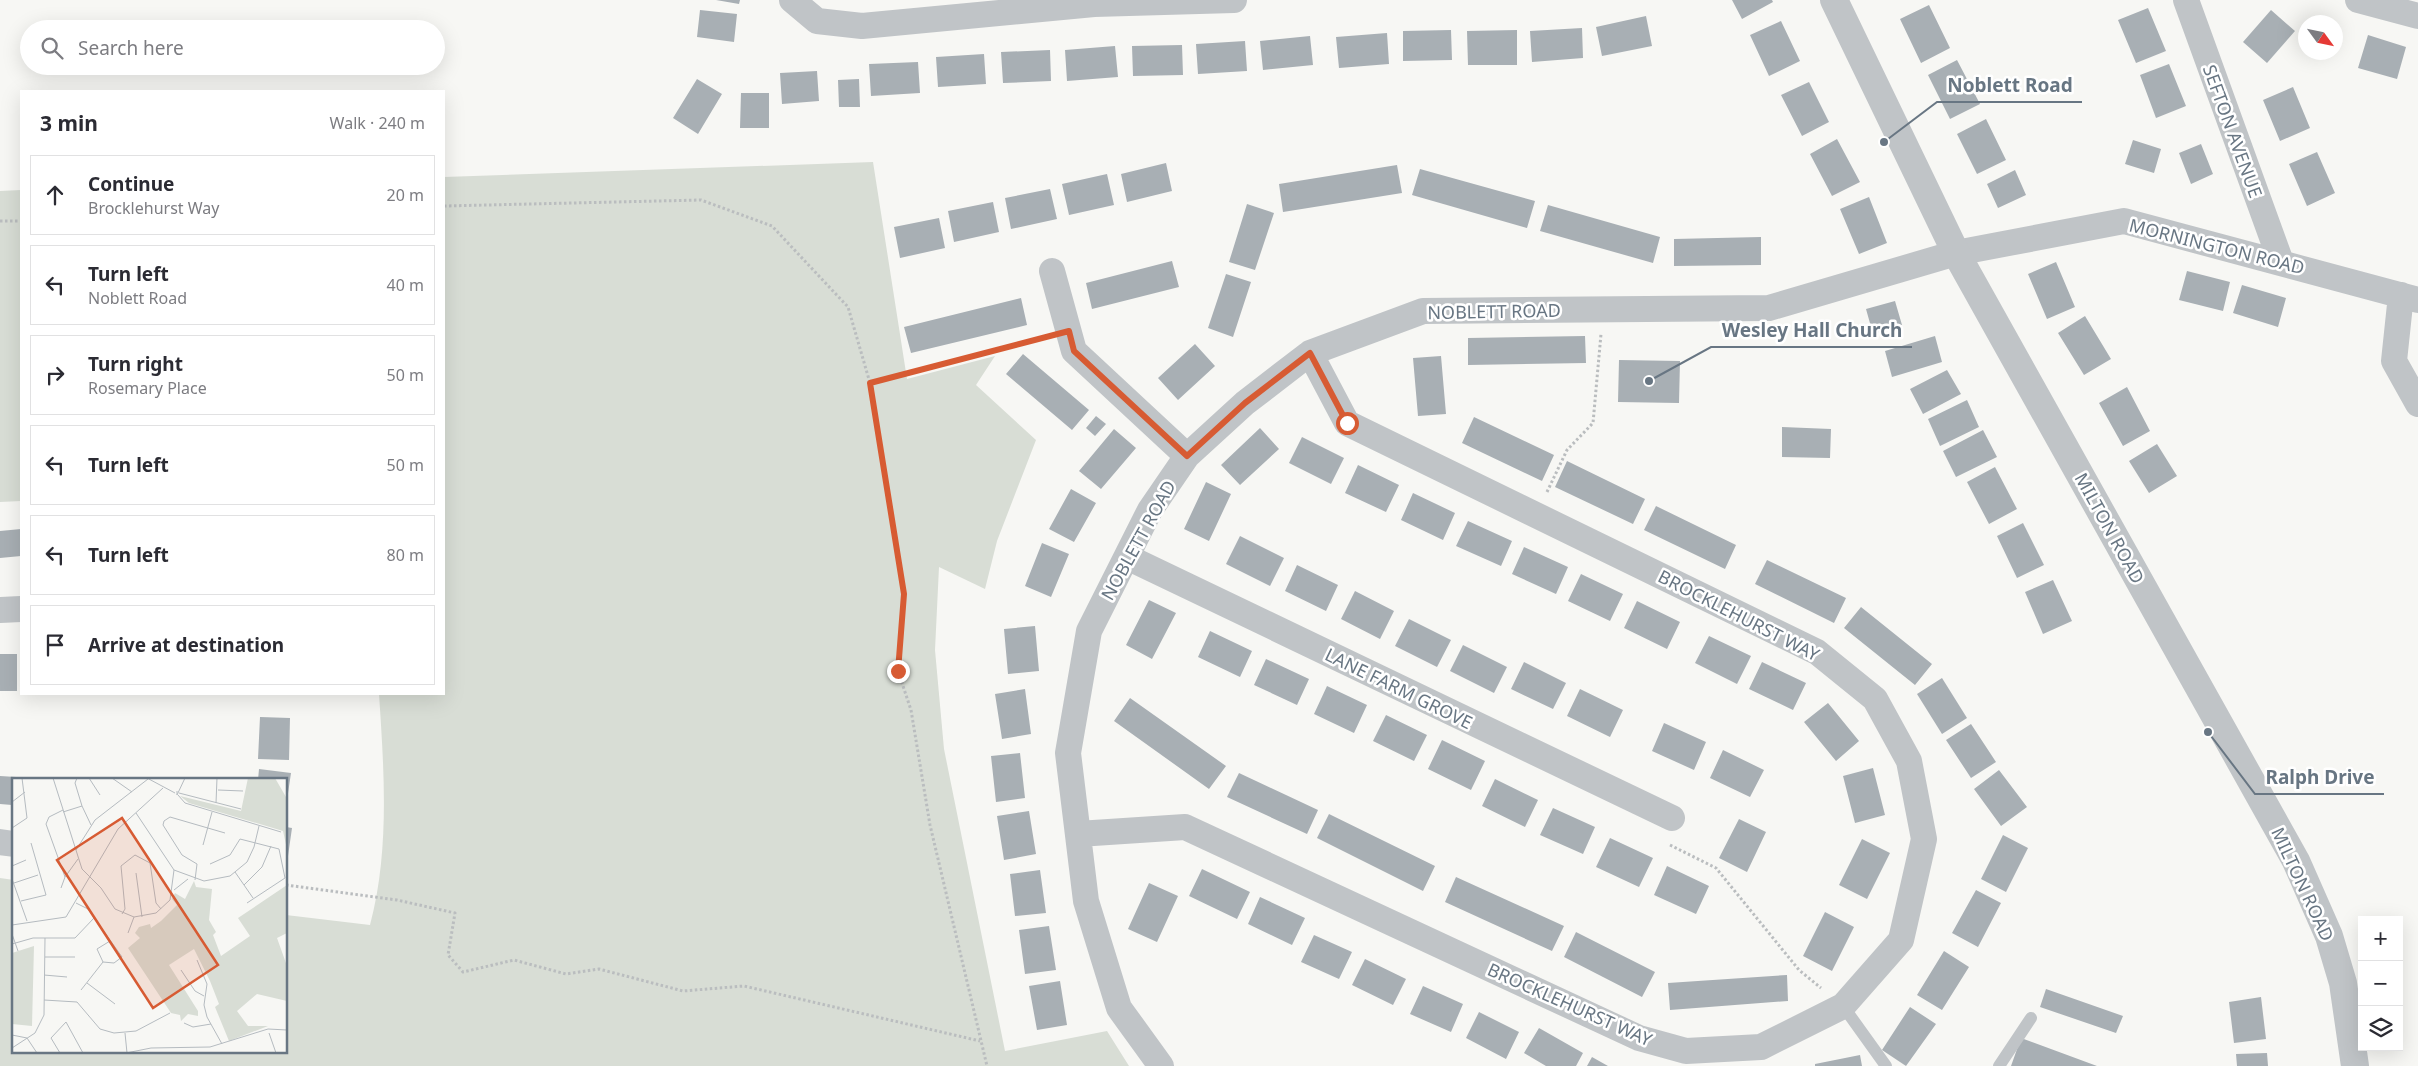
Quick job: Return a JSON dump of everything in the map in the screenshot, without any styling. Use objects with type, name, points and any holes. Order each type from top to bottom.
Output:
[{"type":"street","points":[[792,0],[816,22],[862,26],[1094,2],[1234,0]]},
{"type":"street","name":"MILTON ROAD","points":[[1834,0],[1956,253],[2296,861],[2329,936],[2343,983],[2355,1066]]},
{"type":"street","name":"SEFTON AVENUE","points":[[2186,0],[2280,262]]},
{"type":"street","points":[[2358,0],[2418,16]]},
{"type":"street","name":"MORNINGTON ROAD","points":[[1956,253],[2124,222],[2409,297]]},
{"type":"street","name":"NOBLETT ROAD","points":[[1161,1066],[1120,1008],[1086,901],[1068,753],[1089,631],[1150,510],[1187,456],[1245,403],[1310,353],[1423,311],[1769,308],[1956,253]]},
{"type":"street","points":[[1052,271],[1074,351],[1187,456]]},
{"type":"street","points":[[2409,297],[2394,361],[2418,404]]},
{"type":"street","name":"BROCKLEHURST WAY","points":[[1078,834],[1185,827],[1639,1038],[1686,1051],[1761,1047],[1843,1006],[1900,940],[1924,839],[1909,761],[1875,699],[1817,652],[1347,423],[1310,353]]},
{"type":"street","name":"LANE FARM GROVE","points":[[1126,557],[1672,818]]},
{"type":"street","points":[[0,610],[20,609]]},
{"type":"lane","points":[[1843,1006],[1886,1066]]},
{"type":"lane","points":[[1999,1066],[2031,1018]]},
{"type":"path","points":[[445,206],[701,200],[772,226],[848,307],[870,383],[904,594],[898,671],[911,710],[930,825],[987,1066]]},
{"type":"path","points":[[0,222],[20,221]]},
{"type":"path","points":[[1537,515],[1567,450],[1593,423],[1602,310]]},
{"type":"path","points":[[870,383],[1069,331]]},
{"type":"path","points":[[1672,818],[1662,841],[1716,868],[1798,970],[1843,1006]]},
{"type":"path","points":[[288,885],[397,900],[455,913],[448,955],[463,972],[485,969],[514,960],[566,974],[599,969],[683,991],[744,986],[980,1041]]},
{"type":"shaded area","points":[[873,162],[907,379],[995,356],[976,385],[1036,440],[997,541],[985,589],[939,567],[935,650],[944,749],[1005,1051],[1107,1031],[1129,1066],[0,1066],[0,878],[12,880],[12,1054],[288,1054],[288,915],[370,925],[381,868],[383,839],[384,781],[379,695],[445,695],[445,177]]},
{"type":"shaded area","points":[[20,190],[20,501],[0,502],[0,191]]},
{"type":"building","points":[[716,0],[740,0],[739,4]]},
{"type":"building","points":[[1732,0],[1772,0],[1773,2],[1742,19]]},
{"type":"building","points":[[1929,5],[1950,48],[1921,63],[1900,19]]},
{"type":"building","points":[[2148,8],[2166,51],[2136,63],[2118,20]]},
{"type":"building","points":[[700,10],[737,14],[734,42],[697,37]]},
{"type":"building","points":[[2271,10],[2295,31],[2267,63],[2243,42]]},
{"type":"building","points":[[1646,16],[1652,46],[1602,56],[1596,27]]},
{"type":"building","points":[[1781,21],[1800,61],[1769,76],[1750,35]]},
{"type":"building","points":[[1582,28],[1583,58],[1532,62],[1530,31]]},
{"type":"building","points":[[1451,30],[1452,60],[1403,61],[1403,31]]},
{"type":"building","points":[[1517,30],[1517,65],[1468,65],[1467,31]]},
{"type":"building","points":[[1387,33],[1389,64],[1339,68],[1336,37]]},
{"type":"building","points":[[2368,35],[2406,47],[2397,79],[2358,68]]},
{"type":"building","points":[[1310,36],[1313,65],[1263,70],[1260,41]]},
{"type":"building","points":[[1245,41],[1247,71],[1198,74],[1196,44]]},
{"type":"building","points":[[1182,45],[1183,75],[1133,76],[1132,46]]},
{"type":"building","points":[[1115,46],[1118,77],[1067,81],[1065,50]]},
{"type":"building","points":[[1050,50],[1051,81],[1003,83],[1001,52]]},
{"type":"building","points":[[984,54],[986,84],[938,87],[936,57]]},
{"type":"building","points":[[1957,60],[1980,104],[1950,119],[1928,75]]},
{"type":"building","points":[[918,62],[920,93],[871,96],[869,64]]},
{"type":"building","points":[[2169,64],[2186,106],[2156,118],[2140,75]]},
{"type":"building","points":[[817,71],[819,101],[782,104],[780,73]]},
{"type":"building","points":[[697,79],[722,94],[698,134],[673,118]]},
{"type":"building","points":[[859,79],[860,107],[839,107],[838,80]]},
{"type":"building","points":[[1809,82],[1829,122],[1802,136],[1781,95]]},
{"type":"building","points":[[2293,87],[2310,128],[2280,141],[2263,100]]},
{"type":"building","points":[[741,93],[769,93],[769,128],[740,128]]},
{"type":"building","points":[[1986,119],[2006,160],[1977,174],[1957,134]]},
{"type":"building","points":[[1837,139],[1860,182],[1832,196],[1810,154]]},
{"type":"building","points":[[2133,140],[2161,149],[2154,173],[2125,164]]},
{"type":"building","points":[[2201,144],[2213,174],[2191,184],[2179,153]]},
{"type":"building","points":[[2317,152],[2335,193],[2307,206],[2289,164]]},
{"type":"building","points":[[1166,163],[1172,191],[1127,202],[1121,174]]},
{"type":"building","points":[[1397,165],[1402,193],[1283,212],[1279,184]]},
{"type":"building","points":[[1420,169],[1535,201],[1527,228],[1412,195]]},
{"type":"building","points":[[2015,170],[2026,195],[1998,208],[1987,184]]},
{"type":"building","points":[[1107,174],[1114,205],[1069,215],[1062,184]]},
{"type":"building","points":[[1050,189],[1057,219],[1011,229],[1005,198]]},
{"type":"building","points":[[1869,197],[1887,243],[1859,254],[1840,209]]},
{"type":"building","points":[[993,202],[999,232],[954,242],[948,211]]},
{"type":"building","points":[[1247,204],[1274,213],[1255,270],[1229,262]]},
{"type":"building","points":[[1548,205],[1660,237],[1653,263],[1540,231]]},
{"type":"building","points":[[939,218],[945,248],[900,258],[894,227]]},
{"type":"building","points":[[1761,237],[1761,265],[1674,266],[1674,239]]},
{"type":"building","points":[[1172,261],[1179,287],[1092,309],[1086,283]]},
{"type":"building","points":[[2056,262],[2075,307],[2047,319],[2028,274]]},
{"type":"building","points":[[2187,271],[2230,282],[2223,311],[2179,300]]},
{"type":"building","points":[[1226,274],[1251,282],[1233,337],[1208,328]]},
{"type":"building","points":[[2242,285],[2286,298],[2278,327],[2233,313]]},
{"type":"building","points":[[1021,298],[1027,325],[911,353],[904,327]]},
{"type":"building","points":[[1895,301],[1902,325],[1873,334],[1866,309]]},
{"type":"building","points":[[2085,316],[2111,359],[2084,375],[2058,333]]},
{"type":"building","points":[[1585,336],[1586,363],[1468,365],[1468,338]]},
{"type":"building","points":[[1935,336],[1942,362],[1892,377],[1885,351]]},
{"type":"building","points":[[1195,344],[1215,366],[1178,400],[1158,378]]},
{"type":"building","points":[[1023,354],[1089,410],[1072,430],[1006,374]]},
{"type":"building","points":[[1441,356],[1446,414],[1418,416],[1413,358]]},
{"type":"building","points":[[1619,360],[1680,361],[1679,403],[1618,402]]},
{"type":"building","points":[[1947,370],[1961,394],[1923,414],[1910,389]]},
{"type":"building","points":[[2127,387],[2150,431],[2123,446],[2099,403]]},
{"type":"building","points":[[1967,400],[1979,427],[1940,446],[1928,419]]},
{"type":"building","points":[[1096,416],[1106,424],[1095,436],[1086,428]]},
{"type":"building","points":[[1474,417],[1554,455],[1542,481],[1462,443]]},
{"type":"building","points":[[1782,427],[1831,429],[1830,458],[1782,457]]},
{"type":"building","points":[[1260,428],[1279,449],[1240,485],[1221,465]]},
{"type":"building","points":[[1114,429],[1136,448],[1101,489],[1079,471]]},
{"type":"building","points":[[1983,430],[1997,457],[1956,477],[1943,451]]},
{"type":"building","points":[[1302,437],[1344,458],[1331,484],[1289,463]]},
{"type":"building","points":[[2157,444],[2177,476],[2149,493],[2129,461]]},
{"type":"building","points":[[1567,461],[1645,499],[1633,524],[1555,487]]},
{"type":"building","points":[[1358,465],[1399,485],[1386,512],[1345,493]]},
{"type":"building","points":[[1995,467],[2017,509],[1989,524],[1967,482]]},
{"type":"building","points":[[1206,482],[1231,494],[1209,541],[1184,529]]},
{"type":"building","points":[[1071,489],[1096,503],[1074,542],[1049,529]]},
{"type":"building","points":[[1413,493],[1455,513],[1443,540],[1401,520]]},
{"type":"building","points":[[1656,506],[1736,545],[1725,569],[1644,530]]},
{"type":"building","points":[[1468,521],[1512,541],[1501,566],[1456,546]]},
{"type":"building","points":[[2023,523],[2044,565],[2017,578],[1997,536]]},
{"type":"building","points":[[20,529],[20,556],[0,558],[0,531]]},
{"type":"building","points":[[1240,536],[1284,558],[1270,586],[1226,564]]},
{"type":"building","points":[[1042,543],[1069,554],[1051,597],[1025,586]]},
{"type":"building","points":[[1524,547],[1568,567],[1556,594],[1512,574]]},
{"type":"building","points":[[1767,560],[1846,598],[1834,623],[1755,584]]},
{"type":"building","points":[[1297,565],[1338,585],[1326,611],[1285,591]]},
{"type":"building","points":[[1581,574],[1623,594],[1610,621],[1568,601]]},
{"type":"building","points":[[2053,580],[2072,621],[2043,634],[2025,592]]},
{"type":"building","points":[[1355,591],[1394,611],[1380,639],[1341,619]]},
{"type":"building","points":[[1149,600],[1176,613],[1152,659],[1126,645]]},
{"type":"building","points":[[1637,601],[1680,622],[1667,649],[1624,628]]},
{"type":"building","points":[[1861,607],[1932,664],[1915,685],[1844,628]]},
{"type":"building","points":[[1409,619],[1451,640],[1437,667],[1395,646]]},
{"type":"building","points":[[1035,626],[1039,671],[1008,674],[1004,629]]},
{"type":"building","points":[[1210,631],[1252,651],[1240,677],[1198,657]]},
{"type":"building","points":[[1709,636],[1751,656],[1737,684],[1695,663]]},
{"type":"building","points":[[1463,645],[1507,667],[1494,693],[1450,671]]},
{"type":"building","points":[[0,654],[17,654],[17,691],[0,691]]},
{"type":"building","points":[[1266,659],[1309,679],[1297,705],[1254,685]]},
{"type":"building","points":[[1524,662],[1566,683],[1553,709],[1511,689]]},
{"type":"building","points":[[1762,662],[1806,683],[1793,710],[1749,689]]},
{"type":"building","points":[[1942,678],[1967,718],[1942,734],[1917,694]]},
{"type":"building","points":[[1327,686],[1367,705],[1354,733],[1314,714]]},
{"type":"building","points":[[1025,689],[1031,734],[1002,739],[995,694]]},
{"type":"building","points":[[1580,689],[1623,710],[1610,737],[1567,716]]},
{"type":"building","points":[[1130,698],[1226,766],[1209,789],[1114,721]]},
{"type":"building","points":[[1828,703],[1859,741],[1836,761],[1804,722]]},
{"type":"building","points":[[1386,715],[1427,735],[1414,761],[1373,741]]},
{"type":"building","points":[[260,717],[290,718],[289,760],[258,759]]},
{"type":"building","points":[[1664,723],[1706,742],[1694,770],[1652,751]]},
{"type":"building","points":[[1971,724],[1996,762],[1971,778],[1946,740]]},
{"type":"building","points":[[1442,740],[1485,761],[1471,790],[1428,769]]},
{"type":"building","points":[[1723,750],[1764,770],[1750,797],[1710,778]]},
{"type":"building","points":[[1020,753],[1025,798],[996,802],[991,756]]},
{"type":"building","points":[[1873,768],[1885,815],[1855,823],[1843,776]]},
{"type":"building","points":[[259,769],[291,773],[288,793],[288,778],[258,778]]},
{"type":"building","points":[[1999,770],[2027,807],[2001,826],[1974,789]]},
{"type":"building","points":[[1239,773],[1318,810],[1307,834],[1227,797]]},
{"type":"building","points":[[0,776],[16,777],[12,778],[12,805],[0,804]]},
{"type":"building","points":[[1495,779],[1538,800],[1525,827],[1482,806]]},
{"type":"building","points":[[1553,808],[1595,827],[1583,854],[1540,835]]},
{"type":"building","points":[[1029,811],[1036,854],[1004,860],[997,816]]},
{"type":"building","points":[[1329,814],[1435,866],[1423,891],[1317,838]]},
{"type":"building","points":[[1739,819],[1766,832],[1747,872],[1719,858]]},
{"type":"building","points":[[288,827],[292,828],[288,856]]},
{"type":"building","points":[[2003,835],[2028,848],[2006,892],[1981,879]]},
{"type":"building","points":[[1610,838],[1653,858],[1639,887],[1596,867]]},
{"type":"building","points":[[1862,839],[1890,853],[1867,899],[1839,885]]},
{"type":"building","points":[[1667,866],[1709,886],[1696,914],[1654,895]]},
{"type":"building","points":[[1202,869],[1250,892],[1237,919],[1189,896]]},
{"type":"building","points":[[1040,870],[1046,913],[1015,916],[1010,874]]},
{"type":"building","points":[[1456,877],[1564,926],[1552,951],[1445,902]]},
{"type":"building","points":[[1149,883],[1178,896],[1157,942],[1128,929]]},
{"type":"building","points":[[1976,890],[2001,903],[1978,947],[1952,933]]},
{"type":"building","points":[[1260,897],[1305,918],[1292,945],[1248,924]]},
{"type":"building","points":[[1825,912],[1854,927],[1832,971],[1803,956]]},
{"type":"building","points":[[1049,926],[1056,970],[1025,974],[1019,930]]},
{"type":"building","points":[[1576,932],[1655,972],[1642,997],[1564,957]]},
{"type":"building","points":[[1314,935],[1352,952],[1339,979],[1301,962]]},
{"type":"building","points":[[1944,951],[1969,967],[1942,1010],[1917,995]]},
{"type":"building","points":[[1365,959],[1406,979],[1393,1005],[1352,985]]},
{"type":"building","points":[[1787,975],[1788,1001],[1670,1010],[1668,983]]},
{"type":"building","points":[[1060,981],[1067,1025],[1037,1030],[1029,986]]},
{"type":"building","points":[[1423,986],[1463,1004],[1451,1032],[1410,1014]]},
{"type":"building","points":[[2046,989],[2123,1016],[2116,1033],[2040,1007]]},
{"type":"building","points":[[2261,997],[2266,1039],[2234,1043],[2229,1002]]},
{"type":"building","points":[[1910,1007],[1936,1024],[1906,1066],[1882,1050]]},
{"type":"building","points":[[1479,1012],[1519,1032],[1506,1059],[1466,1038]]},
{"type":"building","points":[[1539,1028],[1583,1053],[1576,1066],[1546,1066],[1524,1053]]},
{"type":"building","points":[[2021,1038],[2097,1066],[2011,1066]]},
{"type":"building","points":[[2267,1053],[2268,1066],[2237,1066],[2236,1054]]},
{"type":"building","points":[[1860,1055],[1862,1066],[1815,1066],[1815,1064]]},
{"type":"building","points":[[1592,1057],[1608,1066],[1587,1066]]},
{"type":"place","name":"Noblett Road","points":[[1884,142]]},
{"type":"place","name":"Wesley Hall Church","points":[[1649,381]]},
{"type":"place","name":"Ralph Drive","points":[[2208,732]]},
{"type":"route","points":[[898,671],[904,594],[870,383],[1069,331],[1074,351],[1187,456],[1245,403],[1310,353],[1347,423]]}]
